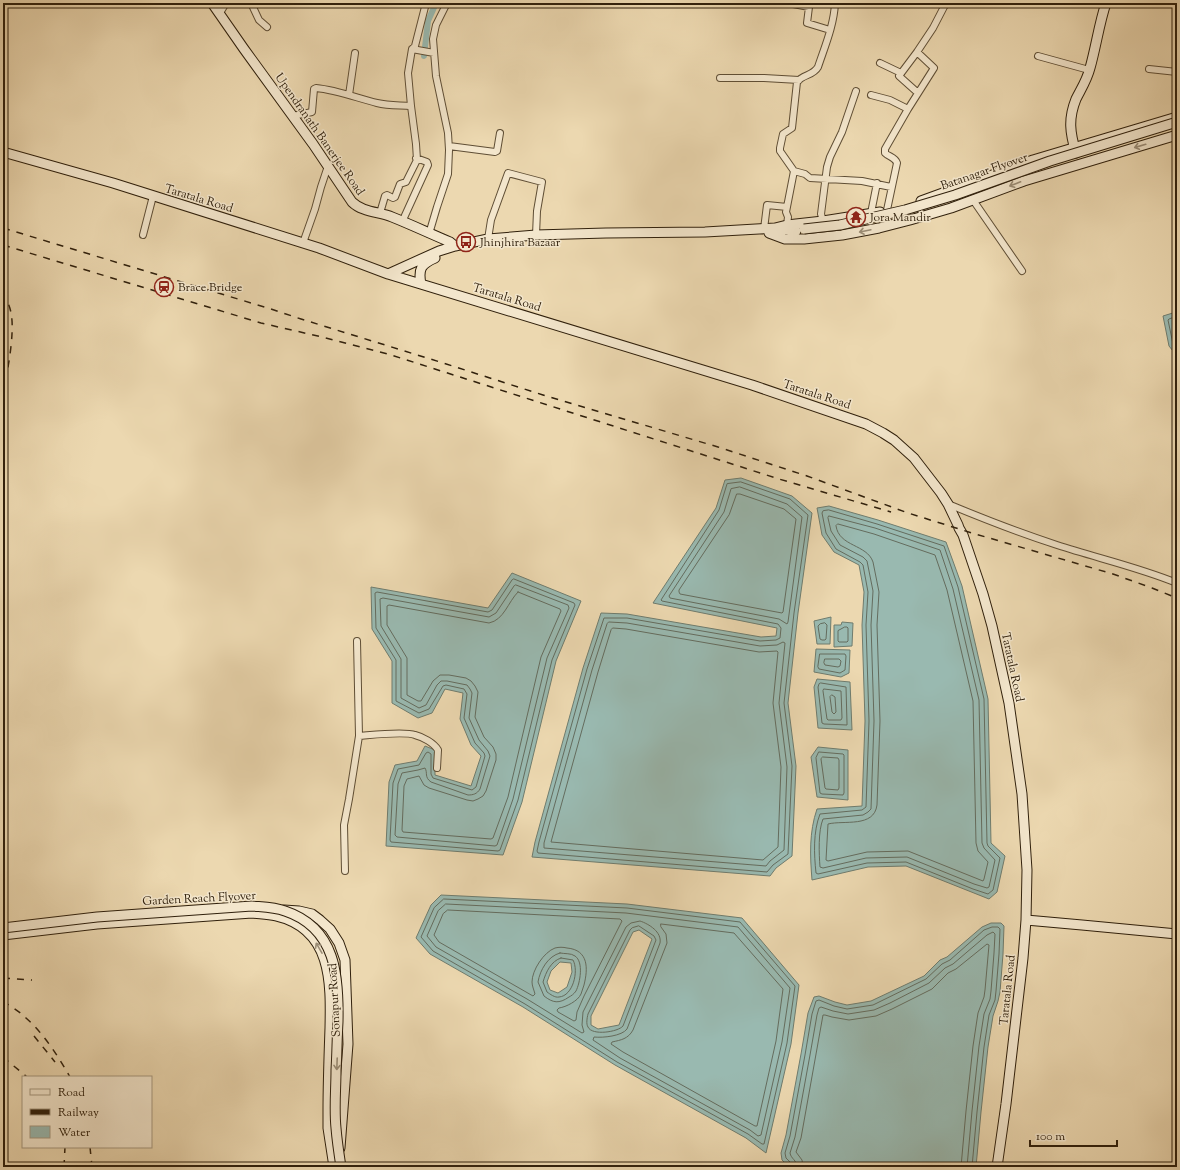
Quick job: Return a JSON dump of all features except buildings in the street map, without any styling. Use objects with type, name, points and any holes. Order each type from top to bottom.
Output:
[{"type":"street","name":"Upendranath Banerjee Road","points":[[212,3],[356,206],[380,213],[450,242],[453,249]]},
{"type":"street","points":[[220,13],[226,3]]},
{"type":"street","points":[[251,3],[259,20],[267,27]]},
{"type":"street","points":[[380,213],[385,196],[395,197],[400,184],[406,182],[415,164],[416,158],[412,106],[408,73],[412,49],[415,46],[426,3]]},
{"type":"street","points":[[429,234],[448,174],[448,133],[436,76],[433,39],[436,25],[447,3]]},
{"type":"street","points":[[788,3],[808,7],[807,23],[830,30]]},
{"type":"street","points":[[835,3],[834,17],[816,70],[812,74],[802,77],[799,80],[795,94],[792,128],[783,134],[780,148],[782,154],[794,171],[805,174],[810,178],[862,181],[891,186]]},
{"type":"street","points":[[918,93],[899,76],[933,28],[946,3]]},
{"type":"street","points":[[1079,164],[1070,124],[1071,115],[1077,98],[1084,86],[1089,70],[1106,3]]},
{"type":"street","points":[[412,49],[434,53]]},
{"type":"street","points":[[887,210],[897,163],[886,154],[885,151],[908,109],[934,68],[917,52]]},
{"type":"street","points":[[348,96],[355,53]]},
{"type":"street","points":[[1038,56],[1089,70]]},
{"type":"street","points":[[880,63],[901,73]]},
{"type":"street","points":[[1149,69],[1177,72]]},
{"type":"street","points":[[720,78],[799,80]]},
{"type":"street","points":[[293,116],[312,112],[315,88],[324,88],[378,104],[412,106]]},
{"type":"street","points":[[823,221],[821,214],[828,162],[842,132],[856,91]]},
{"type":"street","points":[[871,95],[890,100],[908,109]]},
{"type":"street","points":[[422,284],[419,274],[422,267],[430,260],[453,249],[490,243],[611,236],[708,236],[769,230],[787,225],[823,221],[887,210],[929,198],[1033,160],[1177,117]]},
{"type":"street","name":"Batanagar Flyover","points":[[769,230],[800,230],[840,225],[905,210],[1050,161],[1177,122]]},
{"type":"street","points":[[449,146],[494,152],[497,151],[500,133]]},
{"type":"street","points":[[388,274],[427,256],[488,239],[606,232],[705,232],[769,230],[785,239],[792,240],[824,238],[848,234],[910,220],[951,208],[1024,181],[1177,135]]},
{"type":"street","name":"Taratala Road","points":[[3,152],[113,183],[319,248],[388,274],[752,385],[866,424],[894,440],[914,458],[948,504],[963,535],[983,594],[992,626],[1009,703],[1022,794],[1027,870],[1026,920],[1023,958],[998,1167]]},
{"type":"street","points":[[402,222],[428,165],[427,162],[416,158]]},
{"type":"street","points":[[303,243],[328,166]]},
{"type":"street","points":[[787,225],[788,218],[786,213],[794,171]]},
{"type":"street","points":[[488,239],[491,220],[508,173],[542,182],[537,211],[536,235]]},
{"type":"street","points":[[871,213],[877,183]]},
{"type":"street","points":[[143,235],[153,196]]},
{"type":"street","points":[[973,200],[1022,271]]},
{"type":"street","points":[[769,230],[767,205],[787,207]]},
{"type":"street","points":[[948,504],[1057,545],[1177,583]]},
{"type":"street","points":[[345,871],[344,825],[359,736],[357,640]]},
{"type":"street","points":[[359,736],[402,734],[415,735],[433,744],[438,750],[437,768]]},
{"type":"street","name":"Garden Reach Flyover","points":[[3,928],[97,917],[252,906],[269,907],[285,911],[306,922],[318,933],[327,946],[333,959],[336,974],[338,1001],[336,1127],[340,1167]]},
{"type":"street","name":"Garden Reach Flyover","points":[[3,935],[97,924],[252,913],[283,918],[302,928],[320,949],[326,962],[328,975],[330,1001],[328,1122],[334,1167]]},
{"type":"street","points":[[1026,920],[1177,934]]},
{"type":"water","points":[[1176,312],[1177,356],[1169,346],[1163,316]]},
{"type":"water","points":[[741,478],[792,496],[812,513],[798,613],[788,703],[796,766],[792,856],[776,868],[770,876],[532,857],[583,668],[601,613],[627,614],[761,637],[776,636],[777,628],[653,603],[716,508],[725,480]]},
{"type":"water","points":[[829,506],[946,542],[962,586],[988,699],[991,843],[1005,856],[997,892],[989,899],[906,866],[868,867],[812,880],[811,835],[817,809],[862,806],[865,721],[862,625],[864,592],[859,565],[834,552],[822,535],[817,508]]},
{"type":"water","points":[[512,573],[581,601],[556,661],[522,802],[503,855],[386,846],[389,782],[395,765],[417,761],[425,746],[435,750],[435,775],[471,786],[481,756],[471,745],[460,719],[463,693],[445,689],[432,713],[418,718],[392,703],[392,661],[372,629],[371,587],[488,608]]},
{"type":"water","points":[[831,617],[830,644],[817,644],[814,621]]},
{"type":"water","points":[[842,622],[853,623],[852,646],[834,647],[834,625],[841,625]]},
{"type":"water","points":[[816,649],[850,650],[849,673],[841,677],[814,672]]},
{"type":"water","points":[[817,679],[850,682],[852,730],[818,728],[814,687]]},
{"type":"water","points":[[818,747],[848,750],[848,800],[817,797],[811,757]]},
{"type":"water","points":[[441,895],[627,904],[742,918],[799,985],[791,1044],[766,1153],[746,1138],[615,1065],[523,1007],[430,954],[416,938],[431,905]],"holes":[[[639,930],[652,939],[619,1025],[598,1029],[591,1025],[591,1016],[633,932]],[[560,962],[571,963],[572,972],[567,987],[558,993],[550,990],[547,982],[551,971]]]},
{"type":"water","points":[[991,923],[1001,923],[1004,926],[1003,954],[1000,992],[993,1016],[988,1047],[976,1167],[789,1167],[782,1160],[781,1153],[786,1135],[808,1013],[814,997],[819,996],[847,1005],[871,1001],[924,976],[940,960],[947,957],[982,927]]},
{"type":"waterway","points":[[424,56],[428,21],[436,3]]},
{"type":"railway","points":[[3,228],[271,309],[543,395],[718,447],[807,476],[908,513],[1113,574],[1177,598]]},
{"type":"railway","points":[[3,245],[261,323],[388,354],[779,479],[891,512]]},
{"type":"railway","points":[[3,292],[8,302],[12,321],[12,341],[3,390]]},
{"type":"railway","points":[[3,978],[32,980]]},
{"type":"railway","points":[[3,1001],[33,1024],[56,1053],[69,1076]]},
{"type":"railway","points":[[34,1036],[55,1062]]},
{"type":"railway","points":[[3,1057],[26,1076]]},
{"type":"railway","points":[[64,1167],[65,1148]]},
{"type":"railway","points":[[90,1148],[92,1167]]},
{"type":"place","name":"Jora Mandir","points":[[856,217]]},
{"type":"place","name":"Jhinjhira Bazaar","points":[[466,242]]},
{"type":"place","name":"Brace Bridge","points":[[164,287]]}]
